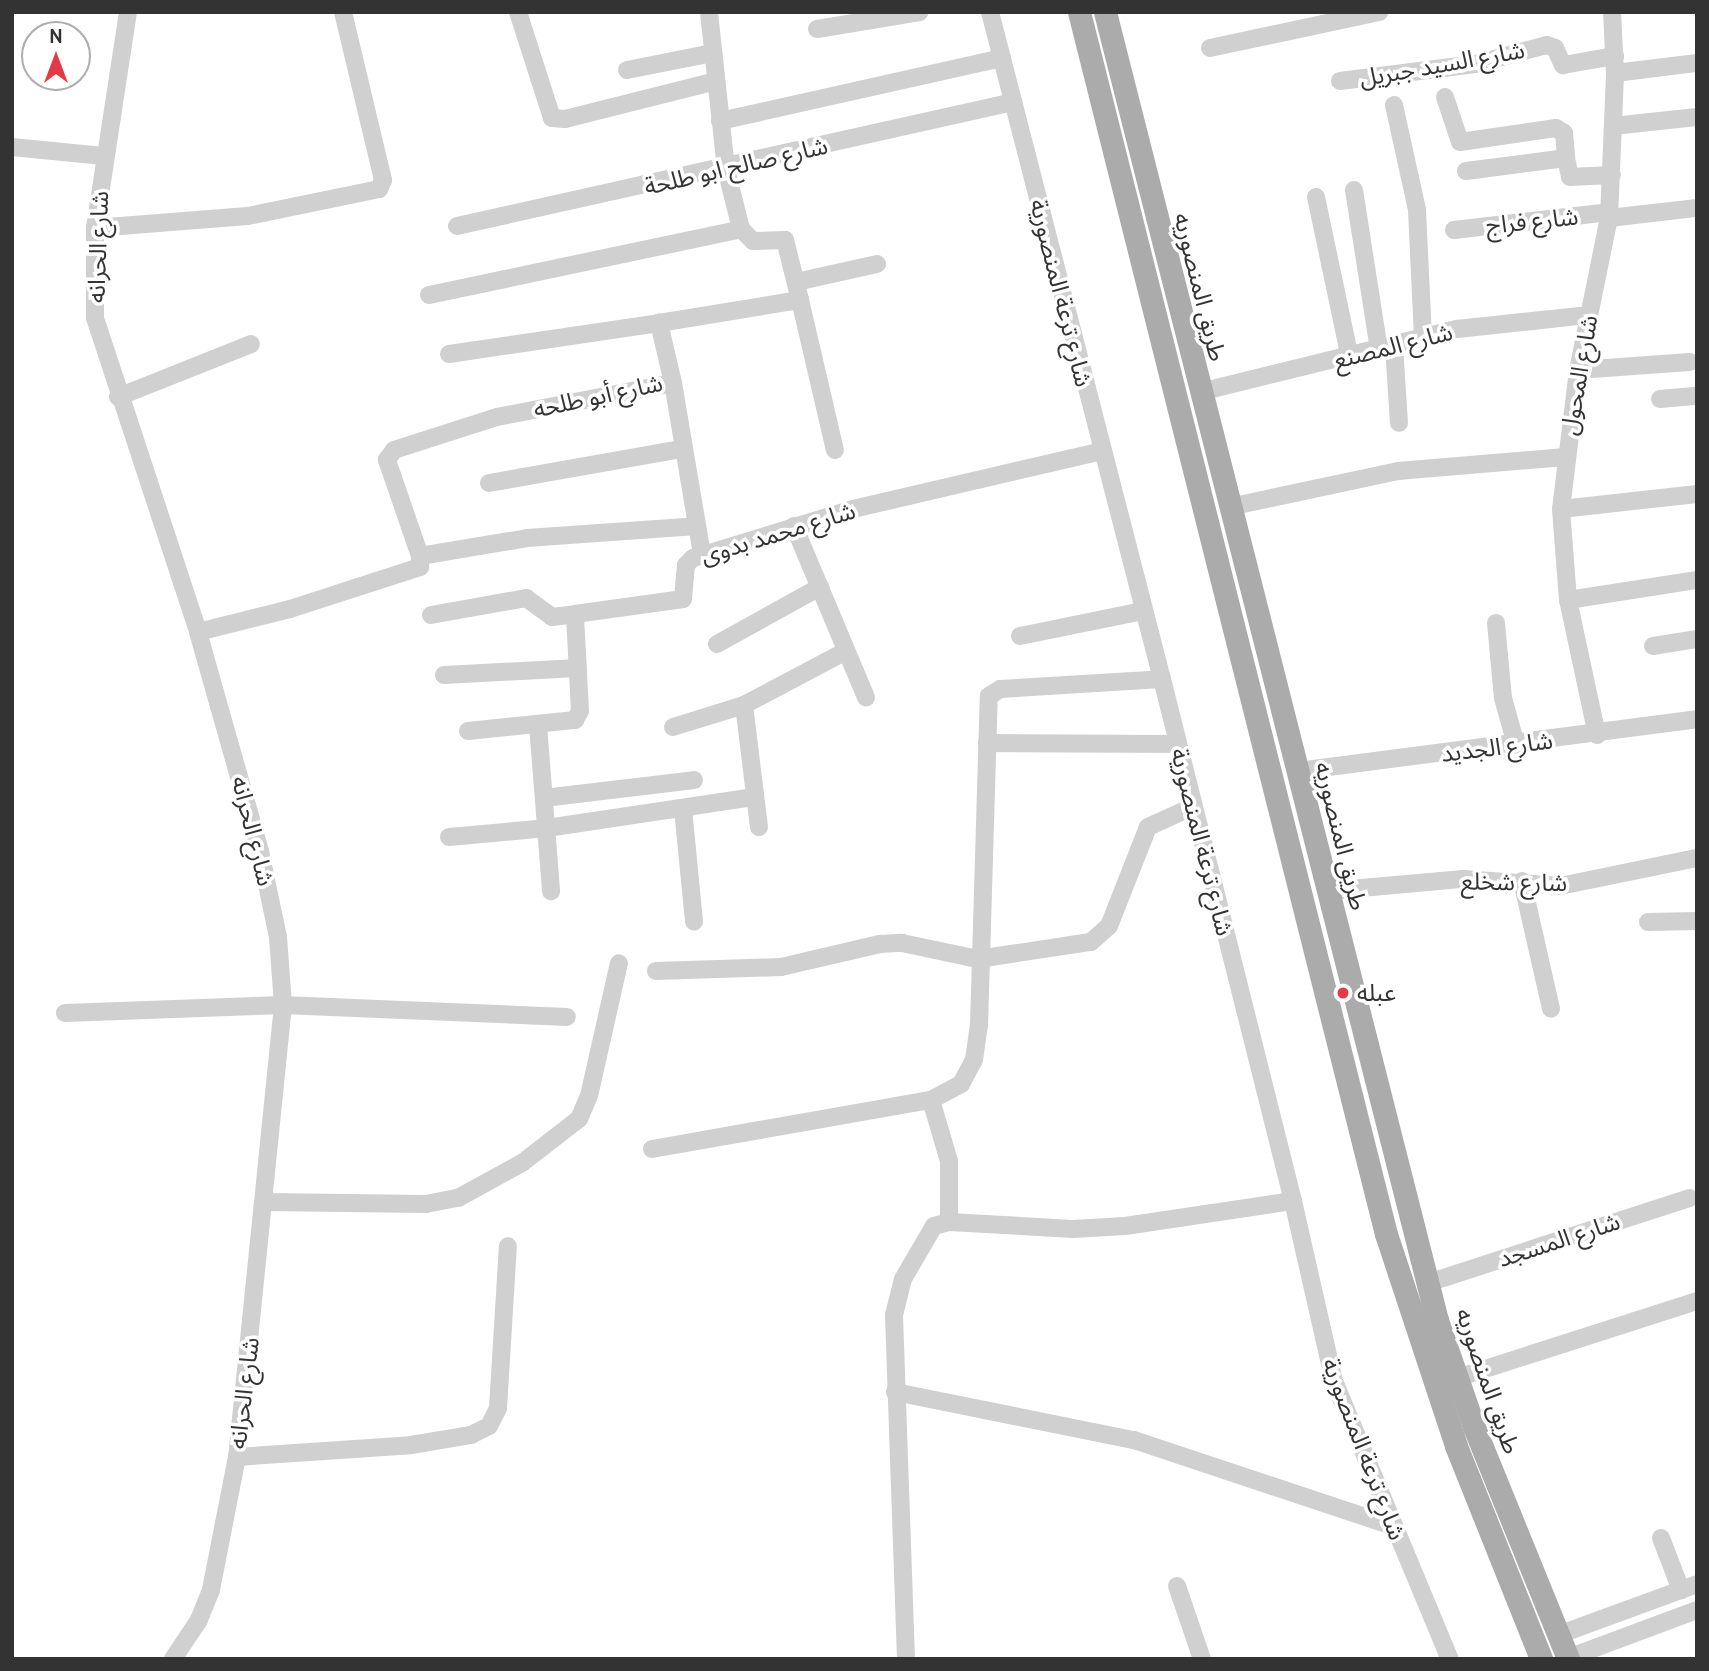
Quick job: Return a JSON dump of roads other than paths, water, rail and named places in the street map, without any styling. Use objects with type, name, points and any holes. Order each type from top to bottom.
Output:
[{"type":"main road","name":"طريق المنصوريه","points":[[1079,12],[1386,1234],[1455,1446],[1541,1659]]},
{"type":"main road","name":"طريق المنصوريه","points":[[1105,12],[1411,1227],[1457,1378],[1568,1658]]},
{"type":"main road","points":[[1122,181],[1145,176]]},
{"type":"main road","points":[[1386,1234],[1411,1227]]},
{"type":"street","name":"شارع الحرانه","points":[[128,12],[95,228],[96,318],[118,397],[198,632],[260,850],[278,937],[283,1005],[266,1202],[237,1457],[211,1591],[199,1620],[173,1659]]},
{"type":"street","points":[[95,228],[248,216],[379,189],[383,180],[343,12]]},
{"type":"street","points":[[518,12],[552,118],[565,119],[716,81]]},
{"type":"street","points":[[709,12],[726,169],[741,229],[753,241],[785,240],[835,450]]},
{"type":"street","points":[[817,29],[920,12]]},
{"type":"street","name":"شارع ترعة المنصورية","points":[[990,12],[1293,1200],[1334,1381],[1450,1659]]},
{"type":"street","points":[[1210,48],[1379,12]]},
{"type":"street","name":"شارع المحول","points":[[1597,735],[1568,600],[1561,509],[1565,457],[1578,370],[1609,215],[1615,64],[1612,12]]},
{"type":"street","name":"شارع السيد جبريل","points":[[1340,81],[1475,64],[1547,45],[1555,48],[1563,65],[1615,64]]},
{"type":"street","points":[[627,70],[713,53]]},
{"type":"street","points":[[720,121],[1002,58]]},
{"type":"street","points":[[1615,64],[1697,63]]},
{"type":"street","points":[[1445,97],[1460,142],[1559,128],[1565,136],[1570,177],[1612,175]]},
{"type":"street","name":"شارع صالح ابو طلحة","points":[[457,226],[726,169],[1013,102]]},
{"type":"street","points":[[1394,105],[1417,210],[1423,339]]},
{"type":"street","points":[[1613,125],[1697,117]]},
{"type":"street","points":[[12,147],[104,156]]},
{"type":"street","points":[[1466,171],[1566,158]]},
{"type":"street","points":[[1354,190],[1399,423]]},
{"type":"street","points":[[1315,197],[1350,358]]},
{"type":"street","name":"شارع فراج","points":[[1454,230],[1697,208]]},
{"type":"street","points":[[429,295],[741,229]]},
{"type":"street","points":[[796,282],[877,264]]},
{"type":"street","points":[[449,354],[800,300]]},
{"type":"street","name":"شارع المصنع","points":[[1200,392],[1505,321],[1589,315]]},
{"type":"street","name":"شارع أبو طلحه","points":[[420,556],[390,470],[388,455],[394,450],[497,417],[673,383],[659,323]]},
{"type":"street","points":[[118,397],[251,344]]},
{"type":"street","points":[[1578,370],[1690,362]]},
{"type":"street","points":[[673,383],[702,555]]},
{"type":"street","points":[[1660,399],[1697,396]]},
{"type":"street","points":[[489,483],[682,449]]},
{"type":"street","name":"شارع محمد بدوى","points":[[575,614],[683,599],[686,565],[702,555],[794,526],[1101,451]]},
{"type":"street","points":[[1229,507],[1398,471],[1565,457]]},
{"type":"street","points":[[1561,509],[1697,494]]},
{"type":"street","points":[[198,632],[413,571],[420,567],[420,556],[527,538],[697,526]]},
{"type":"street","points":[[794,526],[866,697]]},
{"type":"street","points":[[1568,600],[1697,580]]},
{"type":"street","points":[[718,644],[820,587]]},
{"type":"street","points":[[431,615],[511,598],[526,598],[552,617],[575,614],[579,716],[571,722],[468,731]]},
{"type":"street","points":[[1020,636],[1143,611]]},
{"type":"street","points":[[1496,623],[1503,698],[1516,745]]},
{"type":"street","points":[[1653,646],[1697,639]]},
{"type":"street","points":[[673,727],[744,705],[846,651]]},
{"type":"street","points":[[444,675],[578,668]]},
{"type":"street","points":[[652,1149],[931,1100],[961,1084],[974,1060],[979,1026],[978,959],[989,696],[995,690],[1162,680]]},
{"type":"street","points":[[744,705],[759,827]]},
{"type":"street","name":"شارع الجديد","points":[[1298,771],[1597,735],[1697,719]]},
{"type":"street","points":[[538,725],[551,891]]},
{"type":"street","points":[[987,743],[1178,744]]},
{"type":"street","points":[[544,798],[694,780]]},
{"type":"street","points":[[449,837],[547,828],[755,797]]},
{"type":"street","points":[[656,971],[780,967],[891,943],[978,959],[1102,937],[1147,827],[1192,807]]},
{"type":"street","points":[[683,809],[694,921]]},
{"type":"street","name":"شارع شخلع","points":[[1328,891],[1463,879],[1522,881],[1560,886],[1697,858]]},
{"type":"street","points":[[1522,881],[1551,1009]]},
{"type":"street","points":[[1648,922],[1697,921]]},
{"type":"street","points":[[266,1202],[426,1204],[458,1198],[522,1163],[579,1119],[589,1096],[619,963]]},
{"type":"street","points":[[65,1013],[283,1005],[567,1017]]},
{"type":"street","points":[[931,1100],[949,1161],[949,1222]]},
{"type":"street","name":"شارع المسجد","points":[[1428,1283],[1690,1198]]},
{"type":"street","points":[[906,1659],[895,1392],[897,1295],[928,1234],[949,1222],[1073,1229],[1125,1226],[1293,1200]]},
{"type":"street","points":[[237,1457],[411,1444],[471,1435],[489,1426],[498,1408],[508,1246]]},
{"type":"street","points":[[1457,1378],[1697,1301]]},
{"type":"street","points":[[895,1392],[1134,1440],[1393,1527]]},
{"type":"street","points":[[1558,1635],[1689,1587],[1661,1538]]},
{"type":"street","points":[[1177,1587],[1202,1659]]},
{"type":"street","points":[[1568,1658],[1697,1610]]},
{"type":"place","name":"عبله","points":[[1343,993]]}]
